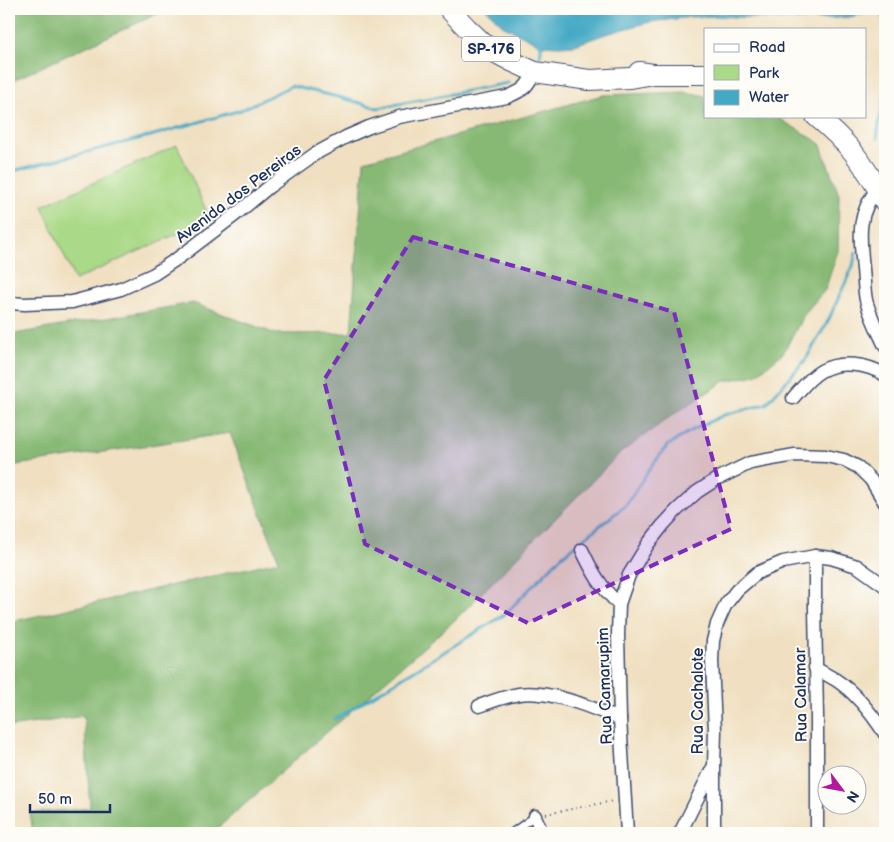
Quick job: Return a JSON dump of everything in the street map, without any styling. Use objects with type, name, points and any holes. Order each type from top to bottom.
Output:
[{"type":"main road","name":"SP-176","points":[[449,9],[467,28],[496,53],[511,62],[539,73],[606,68],[653,74],[704,74]]},
{"type":"main road","points":[[818,118],[854,153],[881,195]]},
{"type":"street","name":"Avenida dos Pereiras","points":[[9,303],[72,302],[121,289],[154,274],[181,256],[270,186],[316,154],[346,138],[368,127],[399,117],[507,97],[521,92],[539,73]]},
{"type":"street","points":[[881,195],[870,198],[865,209],[861,224],[861,240],[866,298],[869,310],[885,346]]},
{"type":"street","points":[[793,398],[822,371],[836,366],[854,365],[885,373]]},
{"type":"street","points":[[619,604],[629,575],[648,544],[663,525],[697,492],[717,479],[750,463],[795,455],[826,456],[844,460],[858,467],[872,480],[885,503]]},
{"type":"street","name":"Rua Camarupim","points":[[582,550],[597,579],[619,604],[620,719],[627,833]]},
{"type":"street","name":"Rua Cachalote","points":[[714,833],[715,731],[712,660],[713,641],[726,604],[737,590],[757,572],[783,562],[816,556],[832,558],[857,566],[885,586]]},
{"type":"street","name":"Rua Calamar","points":[[816,556],[814,608],[817,716],[817,833]]},
{"type":"street","points":[[815,668],[853,693],[875,718],[885,734]]},
{"type":"street","points":[[479,706],[521,693],[536,693],[580,704],[620,719]]},
{"type":"street","points":[[680,833],[714,767]]},
{"type":"street","points":[[535,816],[542,833]]},
{"type":"lane","points":[[511,833],[535,816]]},
{"type":"path","points":[[535,816],[625,798]]},
{"type":"highlighted area","points":[[413,237],[674,312],[731,529],[528,623],[365,544],[324,380]]},
{"type":"green space","points":[[9,9],[168,9],[9,82]]},
{"type":"green space","points":[[686,92],[704,96],[704,118],[778,118],[820,143],[839,195],[838,251],[825,290],[805,313],[783,353],[756,375],[725,381],[671,416],[619,454],[456,619],[212,833],[33,833],[30,813],[90,808],[84,716],[9,727],[10,622],[279,561],[230,433],[9,466],[9,335],[193,303],[276,334],[351,333],[364,161],[603,95]]},
{"type":"green space","points":[[177,145],[210,219],[75,280],[42,206]]},
{"type":"water","points":[[486,9],[885,10],[850,17],[797,20],[717,16],[691,17],[650,22],[575,45],[559,46],[541,45],[502,25]]},
{"type":"waterway","points":[[881,12],[885,24]]},
{"type":"waterway","points":[[540,55],[541,45]]},
{"type":"waterway","points":[[9,172],[150,136],[241,110],[291,86],[378,108],[508,83]]},
{"type":"waterway","points":[[877,139],[885,95]]},
{"type":"waterway","points":[[335,719],[504,615],[563,555],[626,505],[667,446],[694,429],[724,415],[766,404],[806,359],[828,321],[853,266],[856,252]]}]
